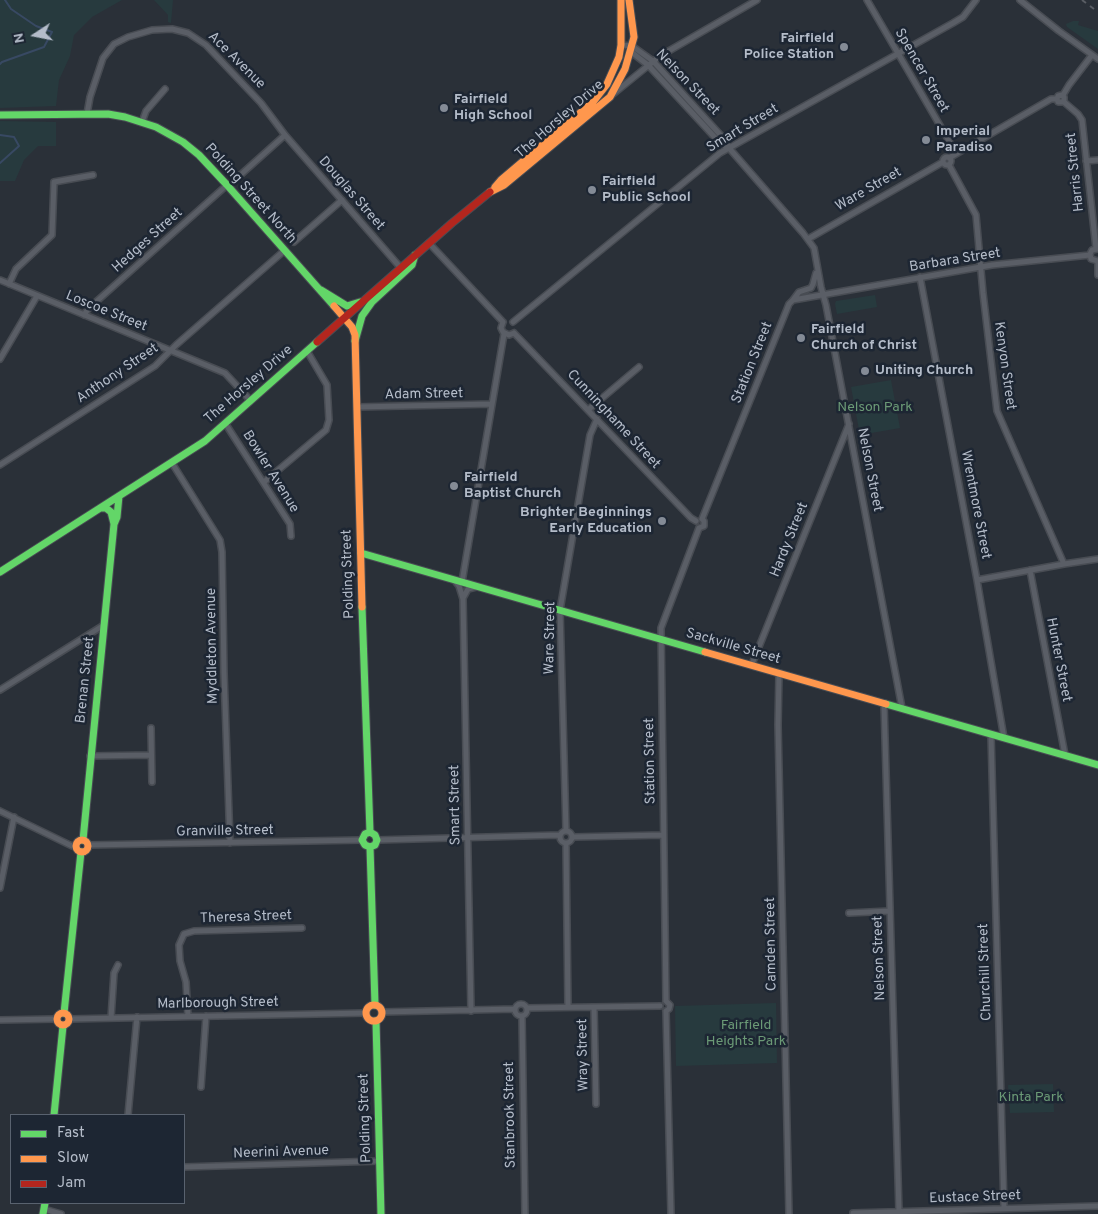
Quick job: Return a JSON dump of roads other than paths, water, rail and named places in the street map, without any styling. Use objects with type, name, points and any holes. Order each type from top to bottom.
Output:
[{"type":"main road","name":"The Horsley Drive","points":[[494,189],[500,180],[593,102],[602,92],[619,57],[621,45],[621,0]]},
{"type":"main road","name":"The Horsley Drive","points":[[0,572],[204,441],[307,352],[428,243],[494,189],[504,184],[610,97],[625,69],[632,49],[634,37],[629,0]]},
{"type":"main road","name":"Polding Street North","points":[[2,115],[108,114],[156,127],[183,142],[199,155],[227,185],[344,318]]},
{"type":"main road","points":[[355,341],[362,316],[372,302],[412,265],[415,255]]},
{"type":"main road","points":[[319,288],[346,306],[361,302]]},
{"type":"main road","name":"Polding Street","points":[[344,318],[354,331],[355,341],[370,832]]},
{"type":"main road","name":"Brenan Street","points":[[85,843],[90,756],[114,524],[117,517],[119,496]]},
{"type":"main road","points":[[101,508],[106,508],[111,512],[114,524]]},
{"type":"main road","name":"Sackville Street","points":[[360,553],[660,640],[752,664],[1098,765]]},
{"type":"main road","points":[[370,832],[375,835],[377,840],[370,847],[365,845],[362,840],[364,834],[370,832]]},
{"type":"main road","points":[[64,1013],[81,852],[85,851],[85,843],[76,846],[77,851],[81,852]]},
{"type":"main road","points":[[370,847],[375,1004]]},
{"type":"main road","points":[[375,1004],[380,1007],[382,1012],[381,1018],[376,1021],[369,1019],[366,1013],[369,1007],[375,1004]]},
{"type":"main road","points":[[63,1026],[56,1019],[59,1014],[64,1013]]},
{"type":"main road","points":[[63,1026],[68,1024],[69,1019],[68,1015],[64,1013]]},
{"type":"main road","name":"Polding Street","points":[[376,1021],[381,1214]]},
{"type":"main road","points":[[54,1114],[63,1026]]},
{"type":"street","points":[[610,97],[653,61],[757,0]]},
{"type":"street","name":"Spencer Street","points":[[867,0],[956,153]]},
{"type":"street","name":"Smart Street","points":[[514,322],[720,153],[960,19],[976,0]]},
{"type":"street","points":[[1020,0],[1098,59]]},
{"type":"street","name":"Ace Avenue","points":[[87,114],[90,97],[100,66],[109,48],[119,40],[138,33],[172,29],[188,33],[206,45],[261,103],[285,135]]},
{"type":"street","points":[[621,45],[632,49]]},
{"type":"street","name":"Nelson Street","points":[[632,49],[653,61],[725,140],[729,148],[814,248],[902,708]]},
{"type":"street","name":"Nelson Street","points":[[632,49],[720,143],[729,148]]},
{"type":"street","points":[[1057,99],[1059,95],[1063,95],[1092,55]]},
{"type":"street","points":[[142,122],[146,111],[165,89]]},
{"type":"street","points":[[949,158],[951,162],[949,165],[945,165],[942,162],[945,157],[949,158],[1052,99],[1064,102],[1063,95]]},
{"type":"street","name":"Harris Street","points":[[1064,102],[1082,118],[1097,248]]},
{"type":"street","points":[[236,178],[285,135]]},
{"type":"street","name":"Douglas Street","points":[[285,135],[400,267]]},
{"type":"street","points":[[1086,161],[1098,160]]},
{"type":"street","name":"Ware Street","points":[[808,239],[942,162]]},
{"type":"street","name":"Kenyon Street","points":[[949,165],[976,216],[997,411],[1064,564]]},
{"type":"street","points":[[9,284],[16,269],[52,235],[54,182],[93,175]]},
{"type":"street","name":"Hedges Street","points":[[84,315],[88,309],[227,185]]},
{"type":"street","points":[[294,242],[342,200]]},
{"type":"street","points":[[428,243],[504,322]]},
{"type":"street","points":[[1097,248],[1092,250],[1090,255],[1093,261],[1098,261],[1098,275]]},
{"type":"street","name":"Anthony Street","points":[[0,465],[155,366],[176,345],[285,250]]},
{"type":"street","name":"Barbara Street","points":[[824,296],[992,265],[1090,255]]},
{"type":"street","points":[[793,300],[799,292],[808,290],[814,284],[817,267]]},
{"type":"street","name":"Wrentmore Street","points":[[920,277],[977,580],[1004,738]]},
{"type":"street","name":"Loscoe Street","points":[[0,280],[225,373],[250,400]]},
{"type":"street","points":[[0,359],[38,296]]},
{"type":"street","points":[[793,300],[824,296]]},
{"type":"street","name":"Station Street","points":[[702,519],[789,304],[793,300]]},
{"type":"street","points":[[462,582],[504,334],[501,328],[507,320],[514,322],[516,328],[514,333],[504,334]]},
{"type":"street","name":"Cunninghame Street","points":[[514,333],[691,518],[696,521]]},
{"type":"street","points":[[264,482],[326,430],[329,420],[327,385],[307,352]]},
{"type":"street","points":[[588,410],[639,367]]},
{"type":"street","name":"Adam Street","points":[[357,408],[492,404]]},
{"type":"street","name":"Ware Street","points":[[566,830],[560,610],[590,435],[597,419]]},
{"type":"street","name":"Bowler Avenue","points":[[225,423],[290,524],[291,536]]},
{"type":"street","name":"Hardy Street","points":[[752,664],[848,424]]},
{"type":"street","name":"Myddleton Avenue","points":[[172,463],[220,540],[221,546],[230,843]]},
{"type":"street","points":[[699,518],[705,524],[699,528],[696,525],[696,521],[699,518]]},
{"type":"street","name":"Station Street","points":[[666,1001],[660,640],[661,628],[699,528]]},
{"type":"street","points":[[977,580],[1098,559]]},
{"type":"street","name":"Hunter Street","points":[[1030,570],[1065,755]]},
{"type":"street","points":[[450,578],[459,586],[463,599]]},
{"type":"street","points":[[463,599],[468,589],[480,587]]},
{"type":"street","name":"Smart Street","points":[[463,599],[472,1011]]},
{"type":"street","points":[[0,690],[104,625]]},
{"type":"street","name":"Camden Street","points":[[779,673],[778,725],[789,1214]]},
{"type":"street","name":"Nelson Street","points":[[884,704],[899,1212]]},
{"type":"street","points":[[151,728],[152,782]]},
{"type":"street","name":"Churchill Street","points":[[991,735],[1004,1208]]},
{"type":"street","points":[[90,756],[151,754]]},
{"type":"street","points":[[0,811],[72,846],[76,846]]},
{"type":"street","points":[[0,888],[14,817]]},
{"type":"street","points":[[377,840],[560,835],[566,830],[570,831],[572,837],[571,841],[566,843]]},
{"type":"street","points":[[560,835],[562,841],[566,843]]},
{"type":"street","points":[[572,837],[663,835]]},
{"type":"street","name":"Granville Street","points":[[85,843],[230,843],[362,840]]},
{"type":"street","points":[[566,843],[568,1008]]},
{"type":"street","points":[[849,913],[890,911]]},
{"type":"street","name":"Theresa Street","points":[[188,1016],[186,982],[180,961],[179,945],[184,934],[194,931],[302,928]]},
{"type":"street","points":[[110,1018],[114,973],[118,965]]},
{"type":"street","points":[[660,1006],[662,1002],[666,1001],[670,1004],[666,1011],[671,1214]]},
{"type":"street","points":[[382,1012],[515,1009],[521,1004],[527,1008],[660,1006]]},
{"type":"street","points":[[660,1006],[662,1010],[666,1011]]},
{"type":"street","name":"Wray Street","points":[[594,1007],[596,1104]]},
{"type":"street","points":[[515,1009],[517,1014],[522,1016],[526,1014],[527,1008]]},
{"type":"street","name":"Marlborough Street","points":[[69,1019],[366,1013]]},
{"type":"street","points":[[201,1087],[206,1016]]},
{"type":"street","name":"Stanbrook Street","points":[[522,1016],[525,1214]]},
{"type":"street","points":[[128,1114],[137,1017]]},
{"type":"street","points":[[0,1020],[56,1019]]},
{"type":"street","name":"Neerini Avenue","points":[[185,1167],[380,1161]]},
{"type":"street","name":"Eustace Street","points":[[853,1213],[918,1213],[988,1211],[1004,1208],[1098,1206]]},
{"type":"street","points":[[1058,1207],[1058,1214]]},
{"type":"street","points":[[44,1208],[61,1214]]},
{"type":"waterway","points":[[0,64],[44,47],[52,32],[36,26],[11,9],[5,0]]},
{"type":"waterway","points":[[0,135],[14,137],[19,146],[0,163]]},
{"type":"railway","points":[[1082,0],[1098,12]]},
{"type":"place","name":"Fairfield Police Station","points":[[844,47]]},
{"type":"place","name":"Fairfield High School","points":[[444,108]]},
{"type":"place","name":"Imperial Paradiso","points":[[926,140]]},
{"type":"place","name":"Fairfield Public School","points":[[592,190]]},
{"type":"place","name":"Fairfield Church of Christ","points":[[801,338]]},
{"type":"place","name":"Uniting Church","points":[[865,371]]},
{"type":"place","name":"Fairfield Baptist Church","points":[[454,486]]},
{"type":"place","name":"Brighter Beginnings Early Education","points":[[662,521]]},
{"type":"park label","name":"Nelson Park","points":[[875,408]]},
{"type":"park label","name":"Fairfield Heights Park","points":[[746,1034]]},
{"type":"park label","name":"Kinta Park","points":[[1031,1098]]}]
